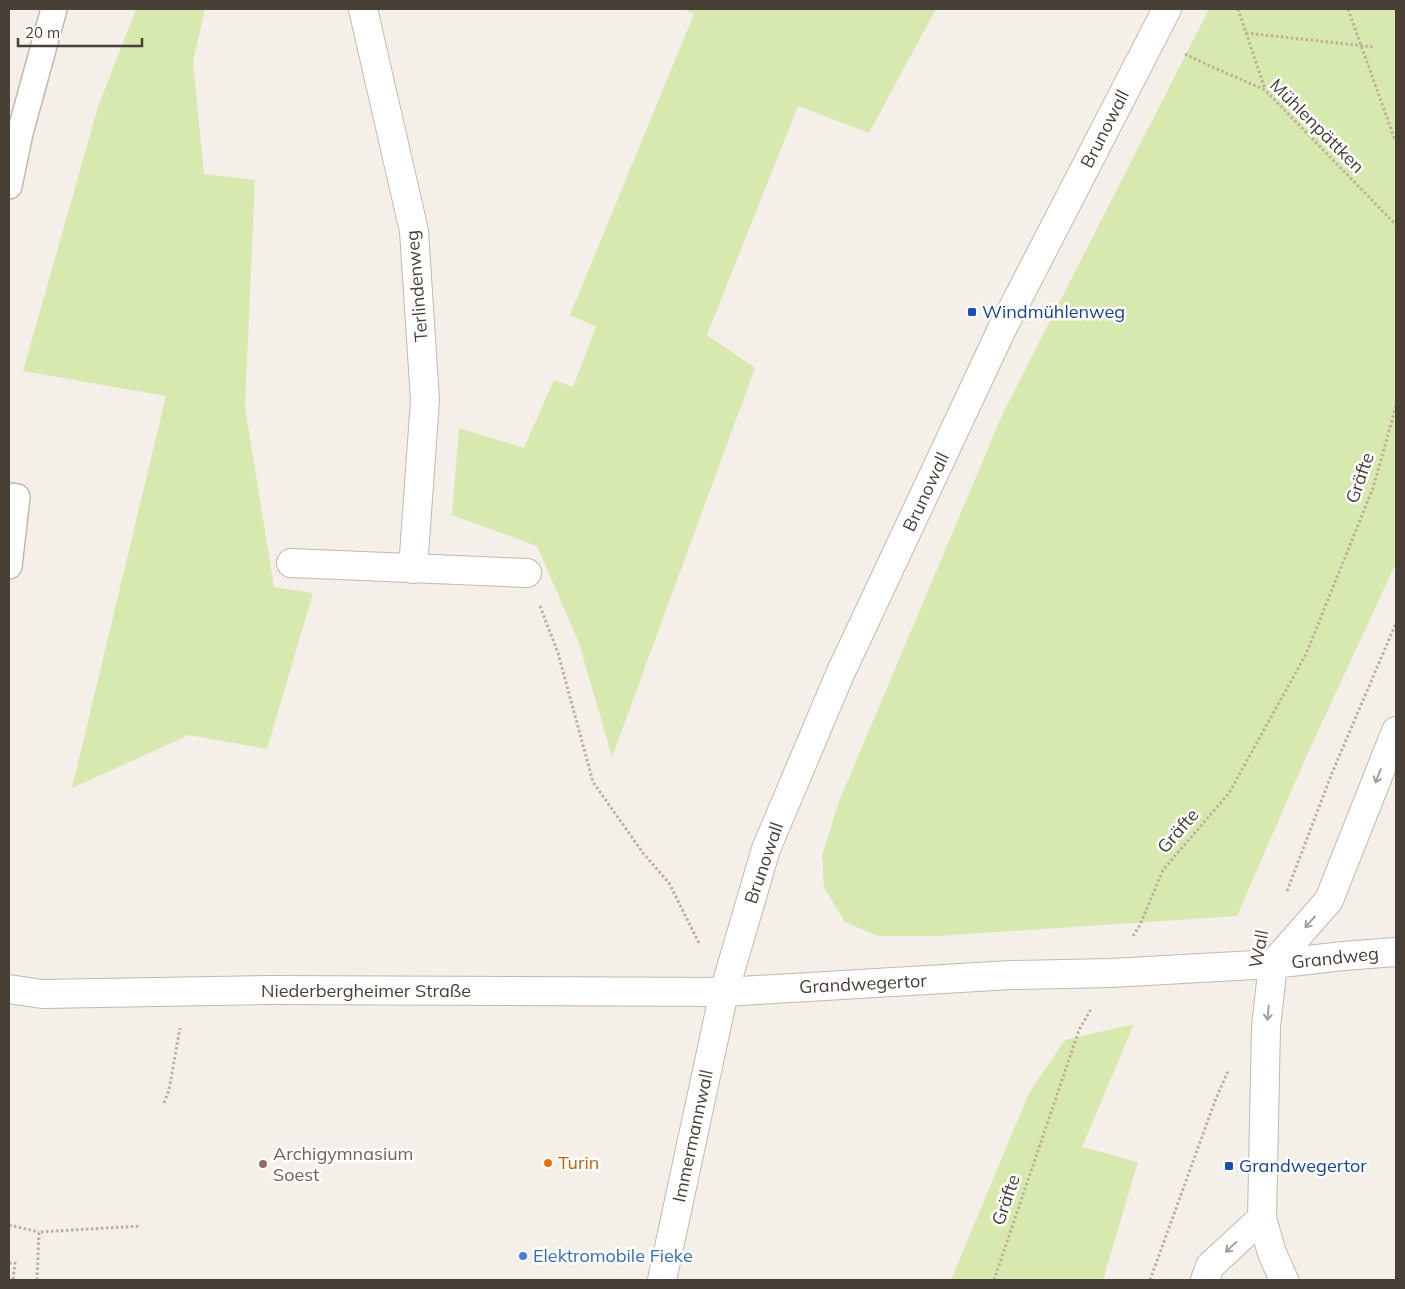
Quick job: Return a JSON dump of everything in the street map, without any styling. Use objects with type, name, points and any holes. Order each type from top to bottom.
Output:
[{"type":"street","name":"Terlindenweg","points":[[363,9],[414,231],[425,400],[413,568]]},
{"type":"street","name":"Brunowall","points":[[724,992],[766,849],[840,674],[1002,330],[1167,9]]},
{"type":"street","points":[[291,563],[527,573]]},
{"type":"street","points":[[1284,1280],[1272,1252],[1262,1218],[1266,1027],[1273,964],[1329,900],[1396,731]]},
{"type":"street","name":"Grandweg","points":[[1273,964],[1396,952]]},
{"type":"street","name":"Grandwegertor","points":[[724,992],[1011,975],[1111,973],[1273,964]]},
{"type":"street","name":"Niederbergheimer Straße","points":[[11,986],[42,994],[271,990],[724,992]]},
{"type":"street","name":"Immermannwall","points":[[662,1280],[724,992]]},
{"type":"street","points":[[1206,1280],[1210,1266],[1262,1218]]},
{"type":"lane","points":[[9,186],[20,133],[54,9]]},
{"type":"lane","points":[[9,496],[17,497],[9,566]]},
{"type":"path","points":[[1238,9],[1265,90]]},
{"type":"path","points":[[1348,9],[1394,140]]},
{"type":"path","points":[[1246,32],[1374,47]]},
{"type":"path","name":"Mühlenpättken","points":[[1152,37],[1208,65],[1265,90],[1396,225]]},
{"type":"path","name":"Gräfte","points":[[994,1280],[1080,1030],[1140,925],[1163,870],[1229,793],[1306,654],[1373,488],[1396,406]]},
{"type":"path","points":[[527,573],[558,654],[593,782],[643,853],[669,883],[724,992]]},
{"type":"path","points":[[1286,893],[1332,773],[1396,623]]},
{"type":"path","points":[[164,1103],[169,1090],[187,992]]},
{"type":"path","points":[[1150,1280],[1230,1064]]},
{"type":"path","points":[[9,1225],[39,1232],[141,1226]]},
{"type":"path","points":[[37,1280],[39,1232]]},
{"type":"path","points":[[9,1263],[15,1263],[13,1280]]},
{"type":"green space","points":[[136,9],[205,9],[193,62],[204,174],[255,180],[245,407],[274,587],[313,593],[267,749],[189,735],[72,788],[166,396],[23,371],[98,107]]},
{"type":"green space","points":[[684,9],[936,9],[869,133],[798,106],[707,335],[755,368],[612,757],[579,643],[537,546],[452,515],[459,428],[524,448],[554,380],[573,387],[596,327],[570,315],[694,14]]},
{"type":"green space","points":[[1209,9],[1396,9],[1396,563],[1307,755],[1237,916],[937,936],[878,936],[845,922],[824,888],[822,856],[838,804],[1003,413]]},
{"type":"green space","points":[[1134,1024],[1082,1147],[1138,1162],[1103,1280],[951,1280],[1029,1093],[1065,1040]]},
{"type":"place","name":"Windmühlenweg","points":[[972,312]]},
{"type":"place","name":"Turin","points":[[548,1163]]},
{"type":"place","name":"Archigymnasium Soest","points":[[263,1164]]},
{"type":"place","name":"Grandwegertor","points":[[1229,1166]]},
{"type":"place","name":"Elektromobile Fieke","points":[[523,1256]]}]
